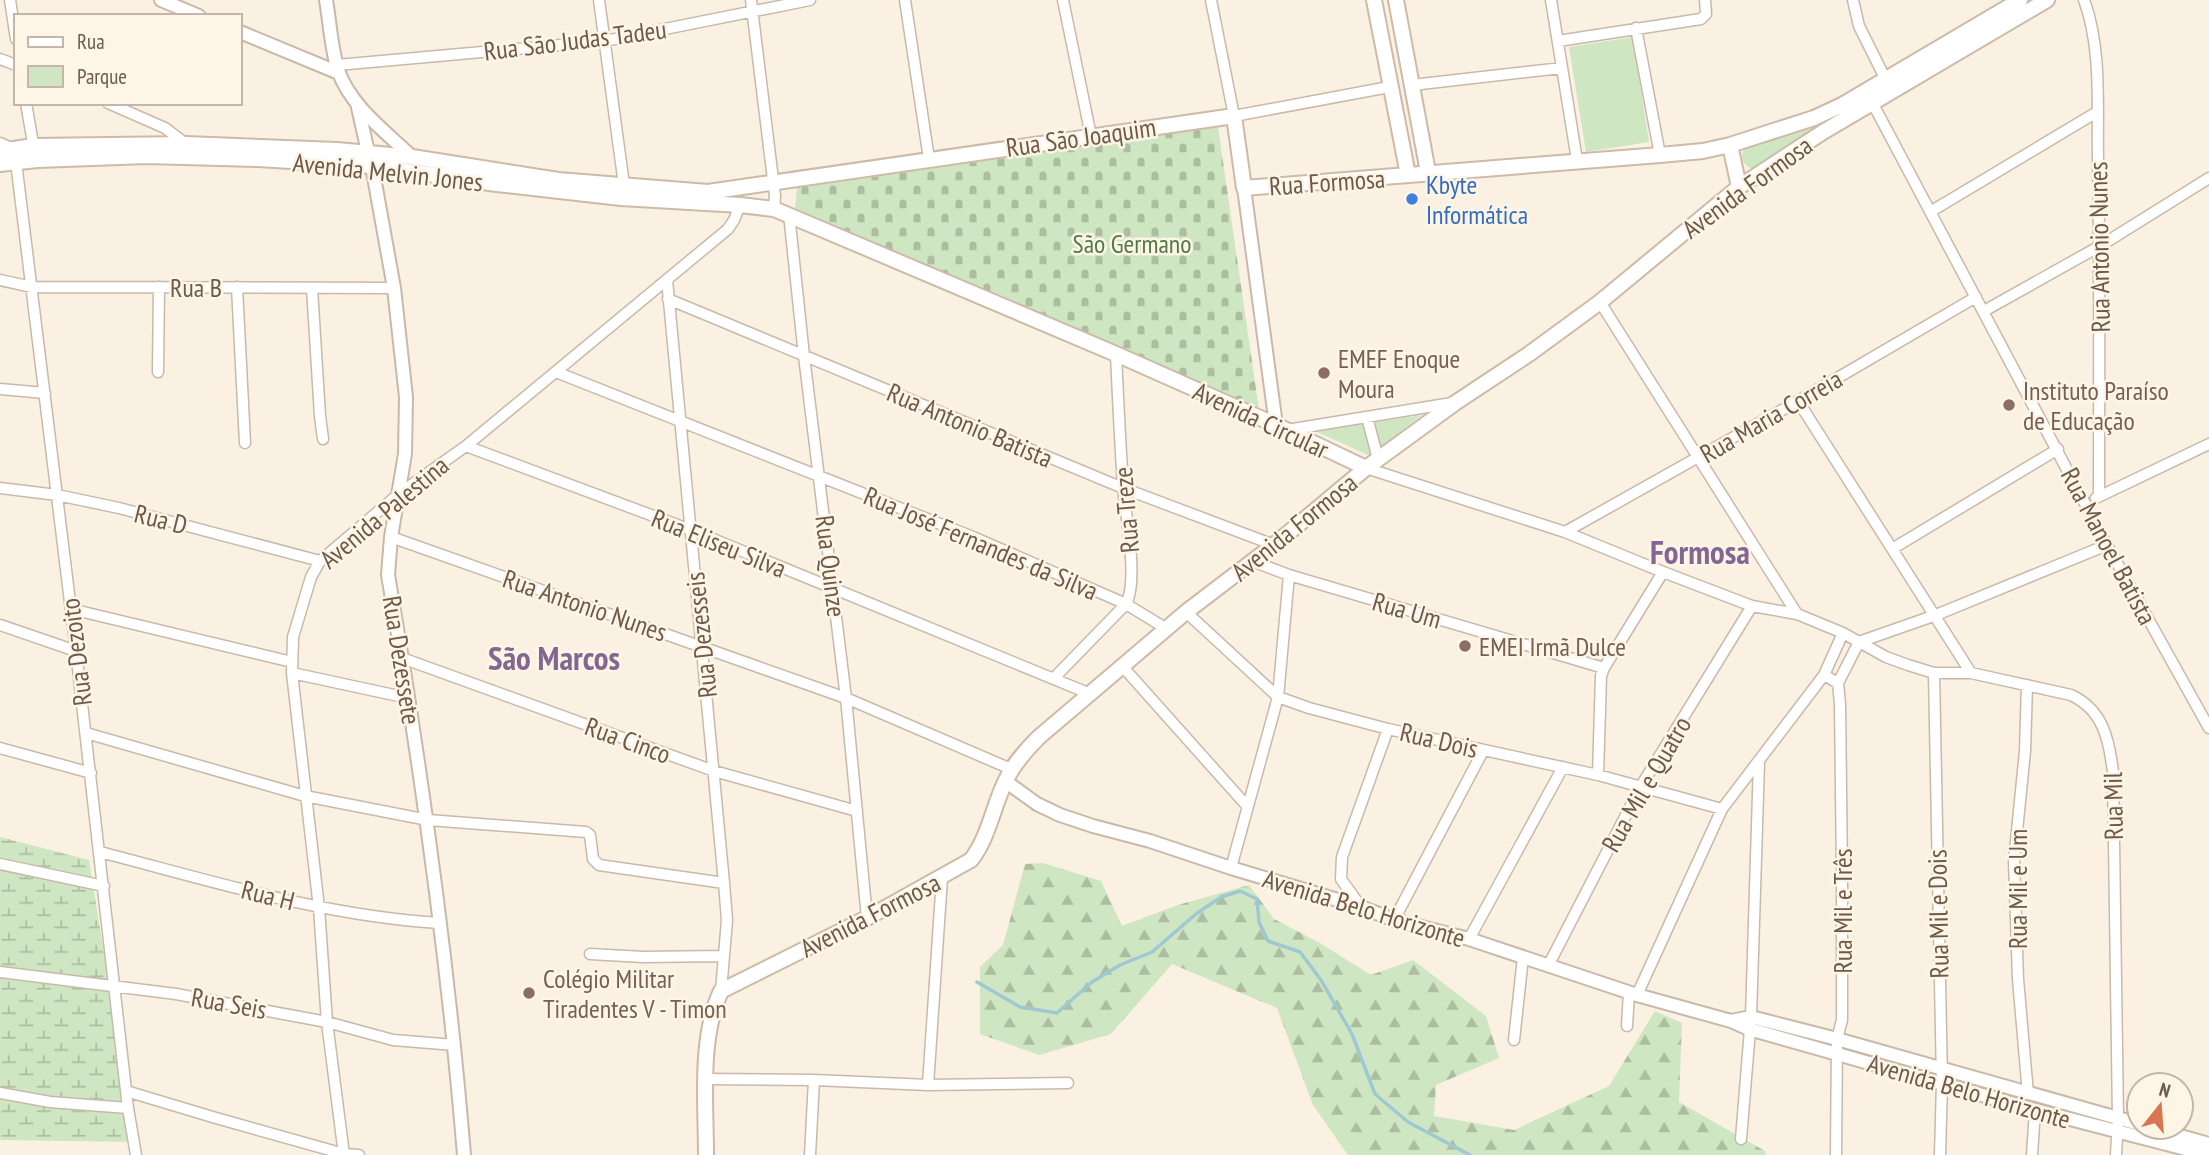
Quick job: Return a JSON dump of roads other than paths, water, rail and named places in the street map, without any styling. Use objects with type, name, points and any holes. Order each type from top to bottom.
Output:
[{"type":"main road","points":[[1374,0],[1408,175]]},
{"type":"main road","points":[[1396,0],[1428,172]]},
{"type":"main road","name":"Avenida Formosa","points":[[721,991],[867,918],[964,864],[976,852],[1008,775],[1024,751],[1088,693],[1366,468],[1600,302],[1739,187],[1823,132],[1873,104],[1947,50],[2015,8],[2047,0]]},
{"type":"main road","name":"Avenida Formosa","points":[[1703,151],[1814,118],[1947,50]]},
{"type":"main road","name":"Rua São Joaquim","points":[[772,184],[1234,116]]},
{"type":"main road","points":[[1234,116],[1244,188]]},
{"type":"main road","points":[[1814,118],[1823,132]]},
{"type":"main road","name":"Avenida Melvin Jones","points":[[35,153],[186,144],[370,159],[497,184],[621,198],[774,209]]},
{"type":"main road","points":[[1730,145],[1739,187]]},
{"type":"main road","name":"Avenida Melvin Jones","points":[[0,164],[7,151],[258,159],[412,157],[558,180],[708,192],[772,184]]},
{"type":"main road","name":"Rua Formosa","points":[[1244,188],[1703,151]]},
{"type":"main road","name":"Avenida Circular","points":[[774,209],[1116,354],[1366,468]]},
{"type":"main road","points":[[706,1155],[708,1048],[713,1012],[721,991]]},
{"type":"street","points":[[10,0],[14,26]]},
{"type":"street","points":[[161,0],[194,14]]},
{"type":"street","name":"Rua Dezessete","points":[[326,0],[338,69],[357,103],[394,288],[406,397],[406,434],[388,575],[428,820],[455,1045],[464,1155]]},
{"type":"street","points":[[599,0],[624,185]]},
{"type":"street","points":[[751,0],[775,196],[774,209]]},
{"type":"street","name":"Rua São Judas Tadeu","points":[[338,69],[605,41],[810,0]]},
{"type":"street","points":[[905,0],[929,159]]},
{"type":"street","points":[[1063,0],[1090,136]]},
{"type":"street","points":[[1211,0],[1234,116]]},
{"type":"street","points":[[1551,0],[1577,160]]},
{"type":"street","points":[[1558,41],[1701,19],[1706,16],[1705,0]]},
{"type":"street","points":[[1853,0],[1859,26],[1886,80]]},
{"type":"street","name":"Rua Antonio Nunes","points":[[2084,0],[2093,27],[2097,112],[2100,246],[2099,496]]},
{"type":"street","points":[[1636,28],[1660,155]]},
{"type":"street","points":[[242,33],[338,69]]},
{"type":"street","points":[[1412,85],[1562,68]]},
{"type":"street","name":"Rua São Joaquim","points":[[1234,116],[1389,87]]},
{"type":"street","name":"Rua Dezessete","points":[[357,103],[412,157]]},
{"type":"street","name":"Rua Manoel Batista","points":[[1873,104],[2108,545],[2209,728]]},
{"type":"street","points":[[26,105],[35,153]]},
{"type":"street","points":[[113,105],[159,125],[186,144]]},
{"type":"street","points":[[1930,212],[2097,112]]},
{"type":"street","name":"Rua Dezoito","points":[[7,151],[32,287],[91,773],[128,1108],[136,1155]]},
{"type":"street","points":[[1984,311],[2100,246],[2209,178]]},
{"type":"street","points":[[1244,188],[1281,428],[1455,403]]},
{"type":"street","name":"Avenida Palestina","points":[[344,1154],[327,1022],[319,908],[292,668],[293,637],[310,577],[320,561],[400,493],[466,446],[728,229],[740,205]]},
{"type":"street","name":"Rua Quinze","points":[[789,214],[846,698],[867,918]]},
{"type":"street","name":"Rua B","points":[[0,280],[32,287],[394,288]]},
{"type":"street","name":"Rua Dezesseis","points":[[667,280],[727,920],[721,991]]},
{"type":"street","points":[[158,372],[159,287]]},
{"type":"street","points":[[237,287],[245,443]]},
{"type":"street","points":[[312,288],[323,439]]},
{"type":"street","name":"Rua Maria Correia","points":[[1565,532],[1976,297]]},
{"type":"street","name":"Rua Antonio Batista","points":[[668,299],[1123,488],[1274,545]]},
{"type":"street","points":[[1600,302],[1797,614]]},
{"type":"street","name":"Rua Treze","points":[[1116,354],[1123,488],[1132,576],[1126,604]]},
{"type":"street","name":"Rua José Fernandes da Silva","points":[[556,372],[972,537],[1126,604],[1167,629]]},
{"type":"street","points":[[0,389],[45,393]]},
{"type":"street","points":[[1798,401],[1971,673]]},
{"type":"street","points":[[1367,417],[1378,459]]},
{"type":"street","points":[[2086,503],[2209,444]]},
{"type":"street","name":"Rua Eliseu Silva","points":[[466,446],[691,530],[1088,693]]},
{"type":"street","points":[[1892,549],[2058,449]]},
{"type":"street","name":"Avenida Circular","points":[[1366,468],[1565,532],[1752,606],[1797,614],[1859,642]]},
{"type":"street","name":"Rua D","points":[[0,488],[57,495],[119,508],[320,561]]},
{"type":"street","name":"Rua Antonio Nunes","points":[[391,537],[846,698],[1008,775]]},
{"type":"street","points":[[1824,675],[1839,683],[1859,642],[1936,615],[2108,545]]},
{"type":"street","name":"Rua Um","points":[[1252,561],[1289,575],[1604,668]]},
{"type":"street","points":[[1598,775],[1601,676],[1663,572]]},
{"type":"street","points":[[1231,868],[1278,697],[1289,575]]},
{"type":"street","points":[[1054,678],[1126,604]]},
{"type":"street","name":"Rua Mil e Quatro","points":[[1548,966],[1641,786],[1752,606]]},
{"type":"street","points":[[71,609],[408,698]]},
{"type":"street","name":"Rua Dois","points":[[1186,612],[1278,697],[1388,729],[1598,775],[1722,809]]},
{"type":"street","points":[[0,625],[76,651]]},
{"type":"street","points":[[1627,1026],[1633,994],[1722,809],[1824,675],[1843,633]]},
{"type":"street","name":"Rua Mil","points":[[1859,642],[1886,657],[1934,673],[1971,673],[2071,695],[2093,709],[2102,723],[2111,752],[2113,772],[2118,1125],[2116,1155]]},
{"type":"street","name":"Rua Cinco","points":[[402,658],[714,771],[857,810]]},
{"type":"street","points":[[1123,667],[1247,806]]},
{"type":"street","name":"Rua Mil e Dois","points":[[1934,673],[1942,1083],[1940,1155]]},
{"type":"street","name":"Rua Mil e Três","points":[[1836,1155],[1837,1039],[1842,1020],[1839,683]]},
{"type":"street","name":"Rua Mil e Um","points":[[2027,685],[2025,751],[2014,861],[2018,979],[2028,1094]]},
{"type":"street","points":[[1361,908],[1341,879],[1342,858],[1388,729]]},
{"type":"street","points":[[86,733],[306,796],[428,820],[586,832],[590,835],[593,859],[598,865],[724,883]]},
{"type":"street","points":[[0,748],[91,773]]},
{"type":"street","points":[[1394,920],[1483,751]]},
{"type":"street","points":[[1741,1139],[1750,1023],[1759,761]]},
{"type":"street","points":[[1469,939],[1563,767]]},
{"type":"street","name":"Avenida Belo Horizonte","points":[[1008,775],[1037,804],[1093,826],[1150,841],[1394,920],[1469,939],[1633,994],[1731,1021],[1837,1039],[2028,1094],[2209,1155]]},
{"type":"street","name":"Rua H","points":[[100,852],[319,908],[390,920],[439,923]]},
{"type":"street","points":[[0,864],[104,886]]},
{"type":"street","points":[[928,1085],[942,878]]},
{"type":"street","points":[[590,954],[643,957],[724,956]]},
{"type":"street","points":[[1514,1040],[1523,957]]},
{"type":"street","name":"Rua Seis","points":[[0,972],[115,985],[232,1003],[327,1022],[393,1040],[455,1045]]},
{"type":"street","name":"Avenida Belo Horizonte","points":[[1750,1023],[1837,1054],[2035,1110],[2125,1125]]},
{"type":"street","points":[[706,1079],[928,1085],[1068,1083]]},
{"type":"street","points":[[810,1155],[814,1080]]},
{"type":"street","points":[[126,1091],[344,1154],[359,1155]]},
{"type":"street","points":[[0,1093],[50,1102],[128,1108]]},
{"type":"street","points":[[2032,1155],[2035,1110]]},
{"type":"waterway","points":[[977,982],[1020,1007],[1057,1013],[1092,982],[1120,965],[1152,952],[1196,914],[1221,897],[1240,891],[1257,899],[1259,922],[1268,941],[1300,952],[1321,980],[1352,1034],[1375,1094],[1408,1122],[1470,1155]]},
{"type":"place","name":"Kbyte Informática","points":[[1412,199]]},
{"type":"place","name":"EMEF Enoque Moura","points":[[1324,373]]},
{"type":"place","name":"Instituto Paraíso de Educação","points":[[2009,405]]},
{"type":"place","name":"EMEI Irmã Dulce","points":[[1465,646]]},
{"type":"place","name":"Colégio Militar Tiradentes V - Timon","points":[[529,993]]},
{"type":"district","name":"Formosa","points":[[1700,551]]},
{"type":"district","name":"São Marcos","points":[[554,657]]},
{"type":"park label","name":"São Germano","points":[[1132,243]]}]
